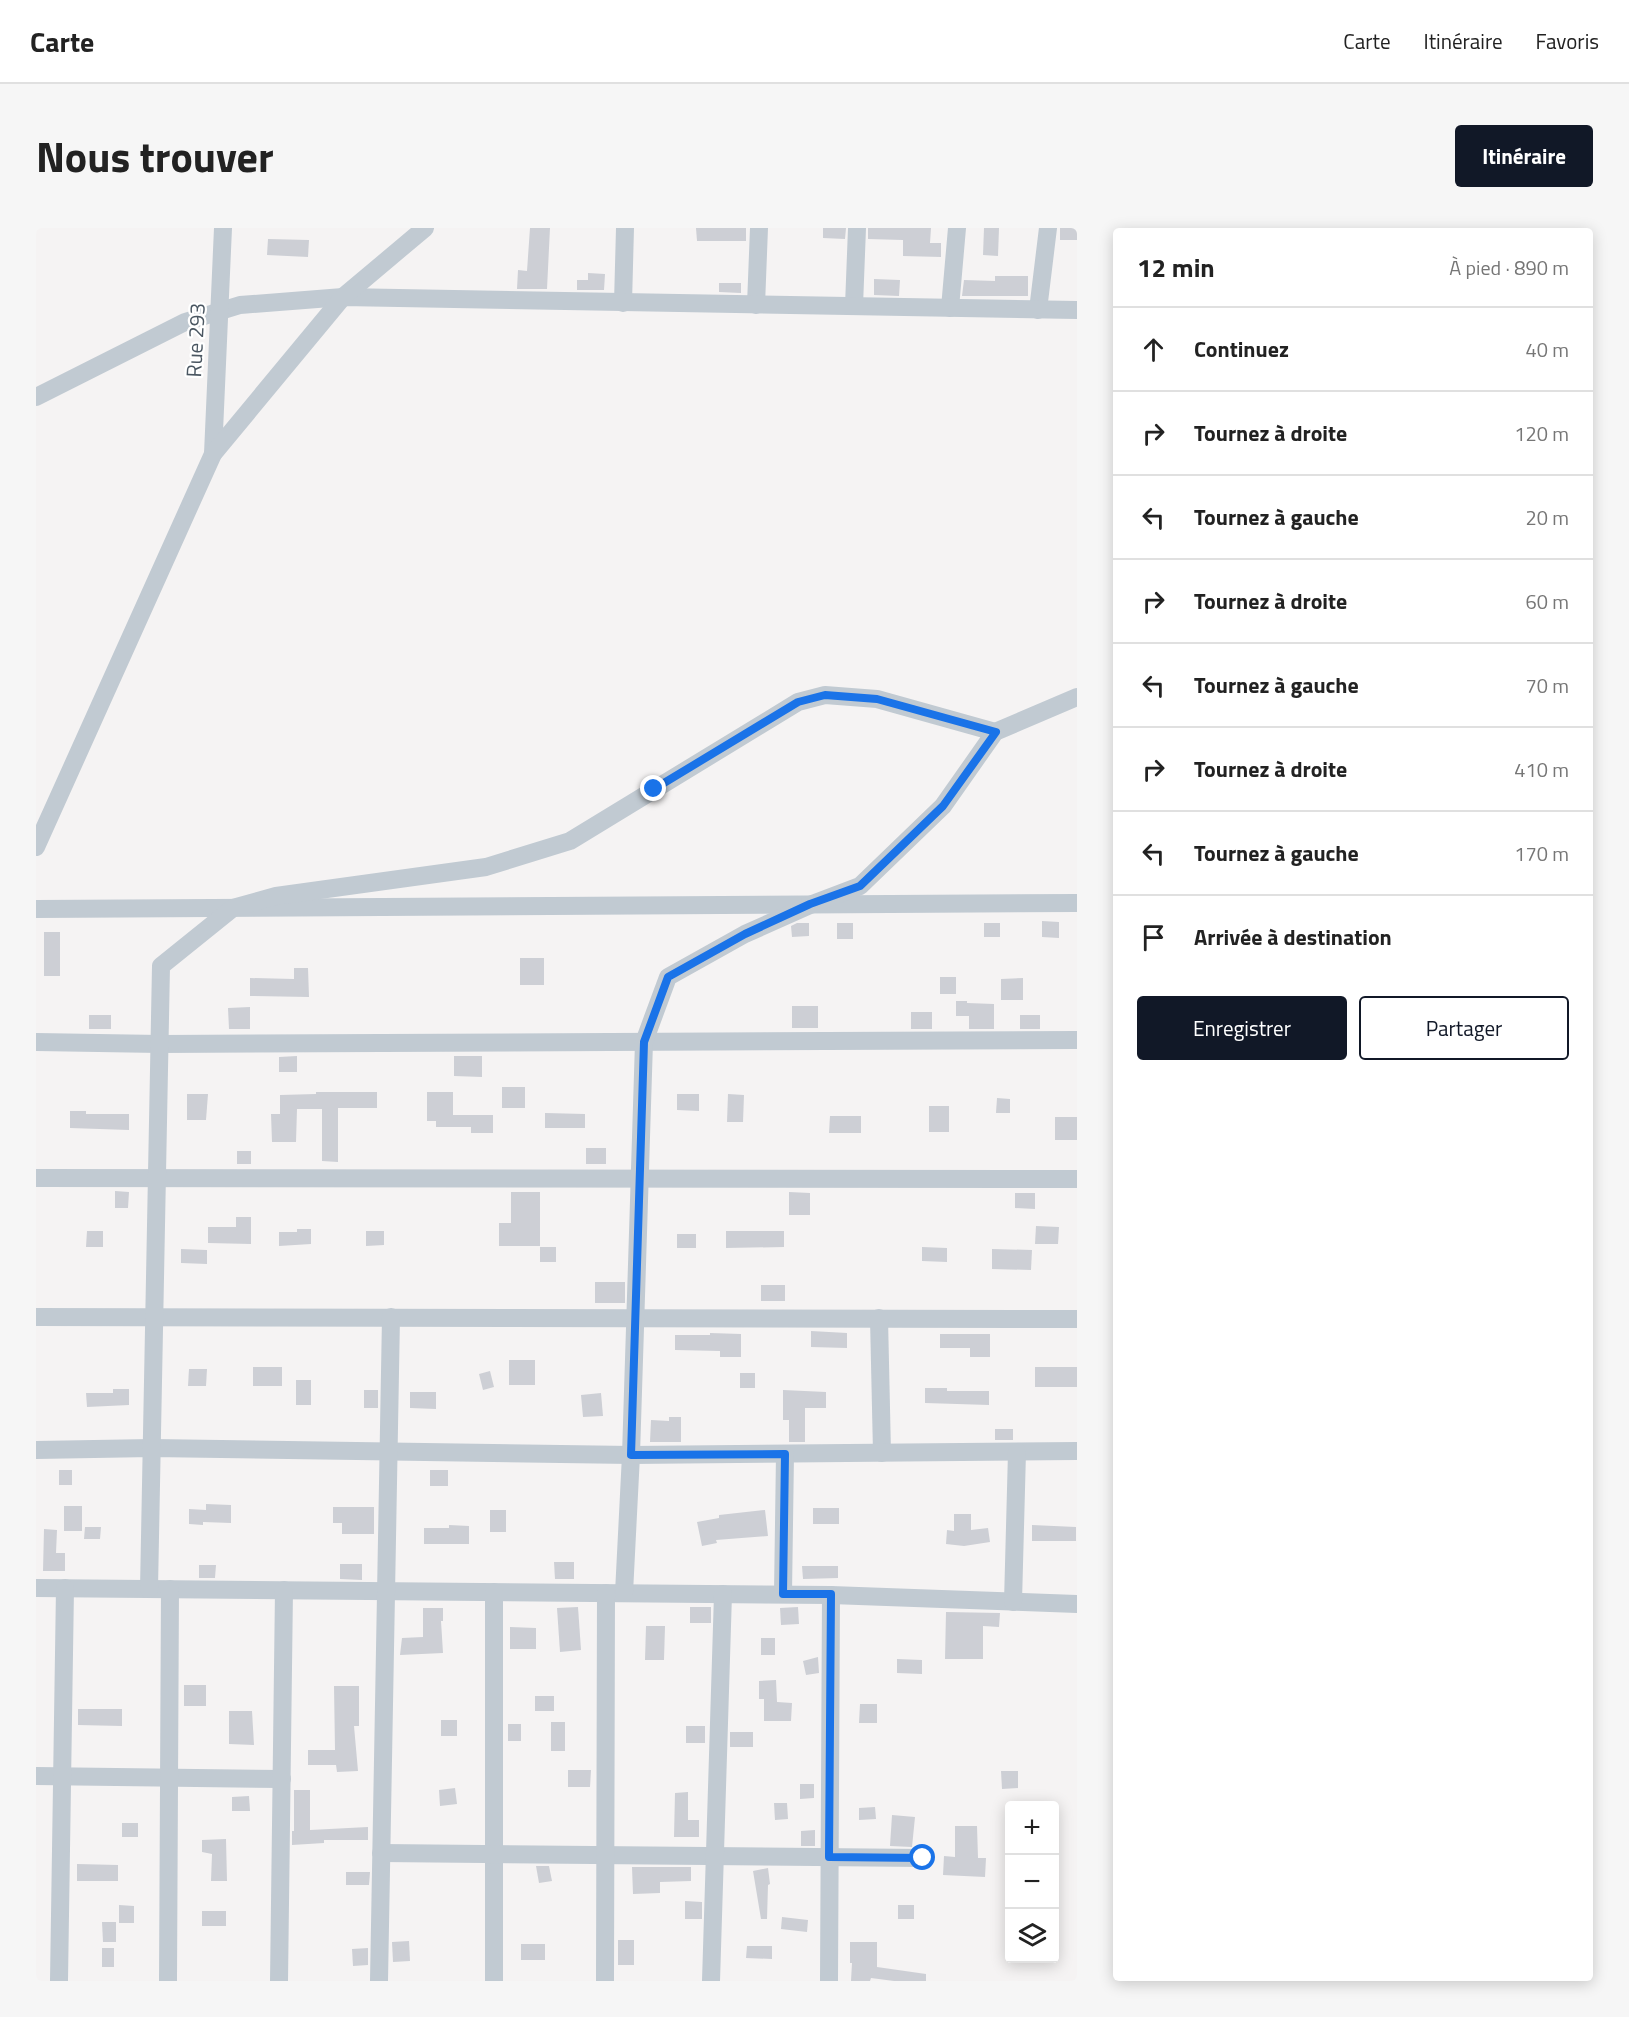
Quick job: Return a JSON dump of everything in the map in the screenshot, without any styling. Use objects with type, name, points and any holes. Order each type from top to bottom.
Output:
[{"type":"street","name":"Rue 293","points":[[213,454],[223,228]]},
{"type":"street","points":[[36,847],[213,454],[343,297],[425,228]]},
{"type":"street","points":[[623,303],[625,228]]},
{"type":"street","points":[[756,305],[759,228]]},
{"type":"street","points":[[854,306],[857,228]]},
{"type":"street","points":[[950,308],[957,228]]},
{"type":"street","points":[[1038,310],[1048,228]]},
{"type":"street","points":[[36,397],[185,322],[240,305],[343,297],[1077,310]]},
{"type":"street","points":[[149,1589],[161,966],[233,908],[276,896],[486,867],[570,841],[798,702],[825,695],[877,699],[996,732]]},
{"type":"street","points":[[605,1981],[605,1855],[615,1593],[631,1455],[644,1042],[668,977],[745,934],[810,904],[860,886],[943,806],[996,732],[1077,697]]},
{"type":"street","points":[[36,909],[1077,903]]},
{"type":"street","points":[[36,1042],[160,1044],[1077,1040]]},
{"type":"street","points":[[36,1178],[1077,1179]]},
{"type":"street","points":[[36,1317],[1077,1319]]},
{"type":"street","points":[[379,1981],[391,1317]]},
{"type":"street","points":[[879,1318],[882,1453]]},
{"type":"street","points":[[36,1450],[152,1448],[631,1455],[1077,1451]]},
{"type":"street","points":[[1013,1602],[1017,1452]]},
{"type":"street","points":[[783,1594],[785,1454]]},
{"type":"street","points":[[36,1588],[831,1594],[1077,1604]]},
{"type":"street","points":[[59,1981],[65,1588]]},
{"type":"street","points":[[168,1981],[170,1589]]},
{"type":"street","points":[[279,1981],[284,1590]]},
{"type":"street","points":[[494,1592],[494,1981]]},
{"type":"street","points":[[711,1981],[723,1594]]},
{"type":"street","points":[[829,1981],[831,1594]]},
{"type":"street","points":[[36,1776],[282,1779]]},
{"type":"street","points":[[381,1853],[923,1858]]},
{"type":"building","points":[[530,228],[550,228],[547,289],[517,289],[518,270],[527,271]]},
{"type":"building","points":[[696,228],[746,228],[746,241],[697,241]]},
{"type":"building","points":[[823,228],[846,228],[845,239],[823,238]]},
{"type":"building","points":[[868,228],[931,228],[930,243],[941,243],[941,257],[903,256],[903,240],[868,239]]},
{"type":"building","points":[[984,228],[999,228],[998,256],[983,255]]},
{"type":"building","points":[[1060,228],[1077,228],[1077,240],[1060,240]]},
{"type":"building","points":[[268,239],[309,240],[308,257],[267,255]]},
{"type":"building","points":[[588,273],[605,274],[604,290],[577,290],[577,280],[588,280]]},
{"type":"building","points":[[995,276],[1028,276],[1028,296],[962,296],[964,280],[995,281]]},
{"type":"building","points":[[874,279],[900,280],[899,296],[874,295]]},
{"type":"building","points":[[719,283],[741,283],[741,293],[719,292]]},
{"type":"building","points":[[1042,921],[1059,922],[1059,938],[1042,937]]},
{"type":"building","points":[[797,923],[809,923],[809,936],[792,937],[791,926]]},
{"type":"building","points":[[837,923],[853,923],[853,939],[837,939]]},
{"type":"building","points":[[984,923],[1000,923],[1000,937],[984,937]]},
{"type":"building","points":[[44,932],[60,932],[60,976],[44,976]]},
{"type":"building","points":[[520,958],[544,958],[544,985],[520,985]]},
{"type":"building","points":[[294,968],[308,968],[309,997],[250,996],[250,978],[294,979]]},
{"type":"building","points":[[940,977],[956,977],[956,994],[940,994]]},
{"type":"building","points":[[1023,978],[1023,1000],[1001,1000],[1001,979]]},
{"type":"building","points":[[956,1001],[994,1004],[994,1029],[969,1029],[969,1016],[956,1016]]},
{"type":"building","points":[[792,1006],[818,1006],[818,1028],[792,1028]]},
{"type":"building","points":[[250,1007],[250,1029],[229,1029],[228,1008]]},
{"type":"building","points":[[911,1012],[932,1012],[932,1029],[911,1029]]},
{"type":"building","points":[[89,1015],[111,1015],[111,1029],[89,1029]]},
{"type":"building","points":[[1020,1015],[1040,1015],[1040,1029],[1020,1029]]},
{"type":"building","points":[[297,1056],[297,1072],[279,1072],[279,1057]]},
{"type":"building","points":[[454,1056],[482,1056],[482,1077],[454,1076]]},
{"type":"building","points":[[502,1087],[525,1087],[525,1108],[502,1108]]},
{"type":"building","points":[[316,1092],[377,1092],[377,1108],[338,1108],[338,1162],[322,1161],[322,1109],[297,1109],[296,1142],[272,1142],[271,1114],[280,1114],[280,1095],[316,1094]]},
{"type":"building","points":[[427,1092],[453,1092],[453,1115],[493,1115],[493,1133],[471,1133],[471,1127],[436,1127],[436,1121],[427,1121]]},
{"type":"building","points":[[187,1094],[208,1094],[206,1120],[187,1120]]},
{"type":"building","points":[[677,1094],[699,1094],[699,1111],[677,1110]]},
{"type":"building","points":[[728,1094],[744,1095],[743,1122],[727,1122]]},
{"type":"building","points":[[997,1098],[1010,1099],[1010,1113],[996,1113]]},
{"type":"building","points":[[929,1106],[949,1106],[949,1132],[929,1132]]},
{"type":"building","points":[[70,1111],[86,1111],[86,1114],[129,1114],[129,1130],[70,1128]]},
{"type":"building","points":[[545,1113],[585,1114],[585,1128],[545,1128]]},
{"type":"building","points":[[830,1116],[861,1116],[861,1133],[829,1133]]},
{"type":"building","points":[[1055,1117],[1077,1117],[1077,1140],[1055,1140]]},
{"type":"building","points":[[586,1148],[606,1148],[606,1164],[586,1164]]},
{"type":"building","points":[[237,1151],[251,1151],[251,1164],[237,1164]]},
{"type":"building","points":[[115,1191],[129,1192],[128,1208],[115,1208]]},
{"type":"building","points":[[511,1192],[540,1192],[540,1246],[499,1246],[499,1223],[511,1223]]},
{"type":"building","points":[[789,1192],[810,1193],[810,1215],[789,1215]]},
{"type":"building","points":[[1015,1193],[1035,1193],[1035,1209],[1015,1208]]},
{"type":"building","points":[[236,1217],[251,1217],[251,1244],[208,1243],[208,1227],[236,1227]]},
{"type":"building","points":[[1036,1226],[1059,1227],[1058,1244],[1035,1244]]},
{"type":"building","points":[[297,1229],[311,1229],[311,1244],[279,1246],[279,1232],[297,1232]]},
{"type":"building","points":[[87,1231],[103,1231],[103,1247],[86,1247]]},
{"type":"building","points":[[366,1231],[384,1231],[384,1245],[366,1246]]},
{"type":"building","points":[[726,1231],[784,1231],[784,1247],[726,1248]]},
{"type":"building","points":[[677,1234],[696,1234],[696,1248],[677,1248]]},
{"type":"building","points":[[540,1247],[556,1247],[556,1262],[540,1262]]},
{"type":"building","points":[[922,1247],[947,1248],[947,1262],[922,1261]]},
{"type":"building","points":[[181,1249],[207,1250],[207,1264],[181,1263]]},
{"type":"building","points":[[992,1249],[1032,1250],[1031,1270],[992,1269]]},
{"type":"building","points":[[595,1282],[625,1282],[625,1303],[595,1303]]},
{"type":"building","points":[[761,1285],[785,1285],[785,1301],[761,1301]]},
{"type":"building","points":[[811,1331],[847,1333],[847,1348],[811,1347]]},
{"type":"building","points":[[710,1333],[741,1334],[741,1357],[720,1357],[720,1351],[675,1350],[675,1335],[710,1335]]},
{"type":"building","points":[[940,1334],[990,1334],[990,1357],[970,1357],[970,1348],[940,1348]]},
{"type":"building","points":[[509,1360],[535,1360],[535,1385],[509,1385]]},
{"type":"building","points":[[253,1367],[282,1367],[282,1386],[253,1386]]},
{"type":"building","points":[[1035,1367],[1077,1367],[1077,1387],[1035,1387]]},
{"type":"building","points":[[189,1369],[207,1369],[206,1386],[188,1386]]},
{"type":"building","points":[[490,1371],[494,1387],[483,1390],[479,1374]]},
{"type":"building","points":[[740,1373],[755,1373],[755,1388],[740,1388]]},
{"type":"building","points":[[296,1380],[311,1380],[311,1405],[296,1405]]},
{"type":"building","points":[[925,1388],[947,1388],[947,1391],[989,1391],[989,1405],[925,1403]]},
{"type":"building","points":[[113,1389],[129,1389],[129,1405],[87,1407],[86,1393],[113,1393]]},
{"type":"building","points":[[364,1390],[378,1390],[378,1408],[364,1408]]},
{"type":"building","points":[[783,1390],[826,1392],[826,1408],[805,1408],[805,1442],[789,1442],[789,1420],[783,1420]]},
{"type":"building","points":[[410,1392],[436,1392],[436,1409],[410,1408]]},
{"type":"building","points":[[601,1393],[603,1416],[583,1417],[581,1395]]},
{"type":"building","points":[[669,1417],[681,1417],[681,1442],[650,1442],[651,1420],[669,1421]]},
{"type":"building","points":[[995,1429],[1013,1429],[1013,1440],[995,1440]]},
{"type":"building","points":[[59,1470],[72,1470],[72,1485],[59,1485]]},
{"type":"building","points":[[430,1470],[448,1470],[448,1486],[430,1486]]},
{"type":"building","points":[[206,1504],[231,1505],[231,1523],[189,1524],[189,1509],[206,1510]]},
{"type":"building","points":[[64,1506],[82,1506],[82,1531],[64,1531]]},
{"type":"building","points":[[333,1507],[374,1507],[374,1534],[342,1534],[342,1523],[333,1523]]},
{"type":"building","points":[[813,1508],[839,1508],[839,1524],[813,1524]]},
{"type":"building","points":[[490,1510],[506,1510],[506,1532],[490,1532]]},
{"type":"building","points":[[765,1510],[768,1536],[716,1540],[717,1543],[702,1546],[697,1522],[719,1518],[719,1515]]},
{"type":"building","points":[[954,1514],[971,1514],[971,1530],[988,1528],[990,1542],[964,1546],[946,1544],[947,1530],[954,1531]]},
{"type":"building","points":[[449,1525],[469,1526],[469,1544],[424,1544],[424,1528],[449,1528]]},
{"type":"building","points":[[1032,1525],[1076,1527],[1076,1541],[1032,1541]]},
{"type":"building","points":[[85,1527],[101,1527],[100,1539],[84,1539]]},
{"type":"building","points":[[44,1529],[57,1530],[56,1553],[65,1553],[65,1571],[43,1571]]},
{"type":"building","points":[[554,1562],[574,1562],[574,1579],[555,1579]]},
{"type":"building","points":[[340,1564],[362,1564],[362,1580],[340,1579]]},
{"type":"building","points":[[199,1565],[216,1565],[215,1578],[199,1578]]},
{"type":"building","points":[[802,1566],[838,1566],[838,1578],[803,1579]]},
{"type":"building","points":[[578,1607],[581,1650],[560,1652],[557,1608]]},
{"type":"building","points":[[690,1607],[711,1607],[711,1623],[690,1623]]},
{"type":"building","points":[[798,1607],[799,1624],[781,1625],[780,1608]]},
{"type":"building","points":[[423,1608],[443,1608],[443,1621],[441,1621],[443,1653],[400,1655],[402,1638],[423,1637]]},
{"type":"building","points":[[946,1612],[1000,1613],[999,1627],[983,1626],[983,1659],[945,1659]]},
{"type":"building","points":[[646,1626],[665,1626],[664,1660],[645,1660]]},
{"type":"building","points":[[510,1627],[536,1628],[536,1649],[510,1649]]},
{"type":"building","points":[[761,1638],[775,1638],[775,1655],[761,1655]]},
{"type":"building","points":[[818,1657],[819,1673],[806,1675],[803,1661]]},
{"type":"building","points":[[897,1659],[922,1660],[922,1674],[897,1673]]},
{"type":"building","points":[[776,1680],[777,1702],[792,1703],[791,1721],[764,1721],[764,1699],[759,1699],[759,1681]]},
{"type":"building","points":[[184,1685],[206,1685],[206,1706],[184,1706]]},
{"type":"building","points":[[334,1686],[359,1686],[359,1726],[354,1726],[358,1771],[337,1772],[336,1765],[308,1765],[308,1750],[335,1750]]},
{"type":"building","points":[[535,1696],[554,1696],[554,1711],[535,1711]]},
{"type":"building","points":[[860,1704],[877,1704],[877,1723],[859,1723]]},
{"type":"building","points":[[78,1709],[122,1709],[122,1726],[78,1725]]},
{"type":"building","points":[[229,1711],[252,1711],[254,1745],[229,1744]]},
{"type":"building","points":[[441,1720],[457,1720],[457,1736],[441,1736]]},
{"type":"building","points":[[551,1722],[565,1722],[565,1751],[551,1751]]},
{"type":"building","points":[[508,1724],[521,1724],[521,1741],[508,1741]]},
{"type":"building","points":[[686,1726],[705,1726],[705,1743],[686,1743]]},
{"type":"building","points":[[730,1732],[753,1732],[753,1747],[730,1747]]},
{"type":"building","points":[[568,1770],[591,1770],[590,1787],[568,1787]]},
{"type":"building","points":[[1001,1771],[1018,1771],[1018,1788],[1002,1789]]},
{"type":"building","points":[[800,1784],[814,1784],[814,1798],[800,1799]]},
{"type":"building","points":[[455,1788],[457,1804],[440,1806],[439,1790]]},
{"type":"building","points":[[294,1790],[310,1790],[310,1830],[368,1827],[368,1840],[324,1840],[324,1843],[292,1845]]},
{"type":"building","points":[[688,1792],[688,1820],[699,1820],[699,1837],[674,1837],[675,1793]]},
{"type":"building","points":[[249,1796],[250,1811],[232,1811],[232,1797]]},
{"type":"building","points":[[774,1803],[787,1803],[788,1819],[775,1820]]},
{"type":"building","points":[[875,1807],[876,1819],[859,1820],[859,1808]]},
{"type":"building","points":[[892,1815],[915,1817],[912,1847],[890,1846]]},
{"type":"building","points":[[122,1823],[138,1823],[138,1837],[122,1837]]},
{"type":"building","points":[[955,1826],[977,1826],[978,1858],[986,1858],[985,1877],[943,1875],[944,1856],[955,1857]]},
{"type":"building","points":[[815,1830],[815,1846],[801,1846],[801,1831]]},
{"type":"building","points":[[226,1839],[227,1881],[211,1881],[212,1854],[202,1852],[202,1840]]},
{"type":"building","points":[[77,1864],[118,1865],[118,1881],[77,1881]]},
{"type":"building","points":[[536,1866],[549,1866],[552,1881],[539,1883]]},
{"type":"building","points":[[632,1867],[691,1867],[691,1881],[660,1882],[660,1893],[633,1894]]},
{"type":"building","points":[[768,1868],[770,1884],[768,1885],[767,1919],[761,1919],[753,1871]]},
{"type":"building","points":[[346,1872],[370,1872],[369,1885],[346,1885]]},
{"type":"building","points":[[685,1901],[702,1902],[702,1919],[685,1919]]},
{"type":"building","points":[[119,1905],[134,1906],[134,1923],[119,1923]]},
{"type":"building","points":[[898,1905],[914,1905],[914,1919],[898,1919]]},
{"type":"building","points":[[202,1911],[226,1911],[226,1926],[202,1926]]},
{"type":"building","points":[[782,1917],[808,1920],[807,1932],[781,1929]]},
{"type":"building","points":[[102,1922],[116,1922],[116,1942],[103,1942]]},
{"type":"building","points":[[618,1940],[634,1940],[634,1965],[618,1965]]},
{"type":"building","points":[[409,1941],[410,1961],[393,1962],[392,1942]]},
{"type":"building","points":[[850,1942],[877,1942],[877,1967],[926,1974],[926,1981],[871,1978],[870,1981],[851,1981]]},
{"type":"building","points":[[521,1944],[545,1944],[545,1960],[521,1960]]},
{"type":"building","points":[[747,1946],[772,1946],[772,1959],[746,1958]]},
{"type":"building","points":[[102,1948],[114,1948],[114,1967],[102,1967]]},
{"type":"building","points":[[368,1948],[368,1965],[353,1966],[352,1949]]},
{"type":"route","points":[[654,789],[798,702],[825,695],[877,699],[996,732],[943,806],[860,886],[810,904],[745,934],[668,977],[644,1042],[631,1455],[785,1454],[783,1594],[831,1594],[829,1857],[923,1858]]}]
